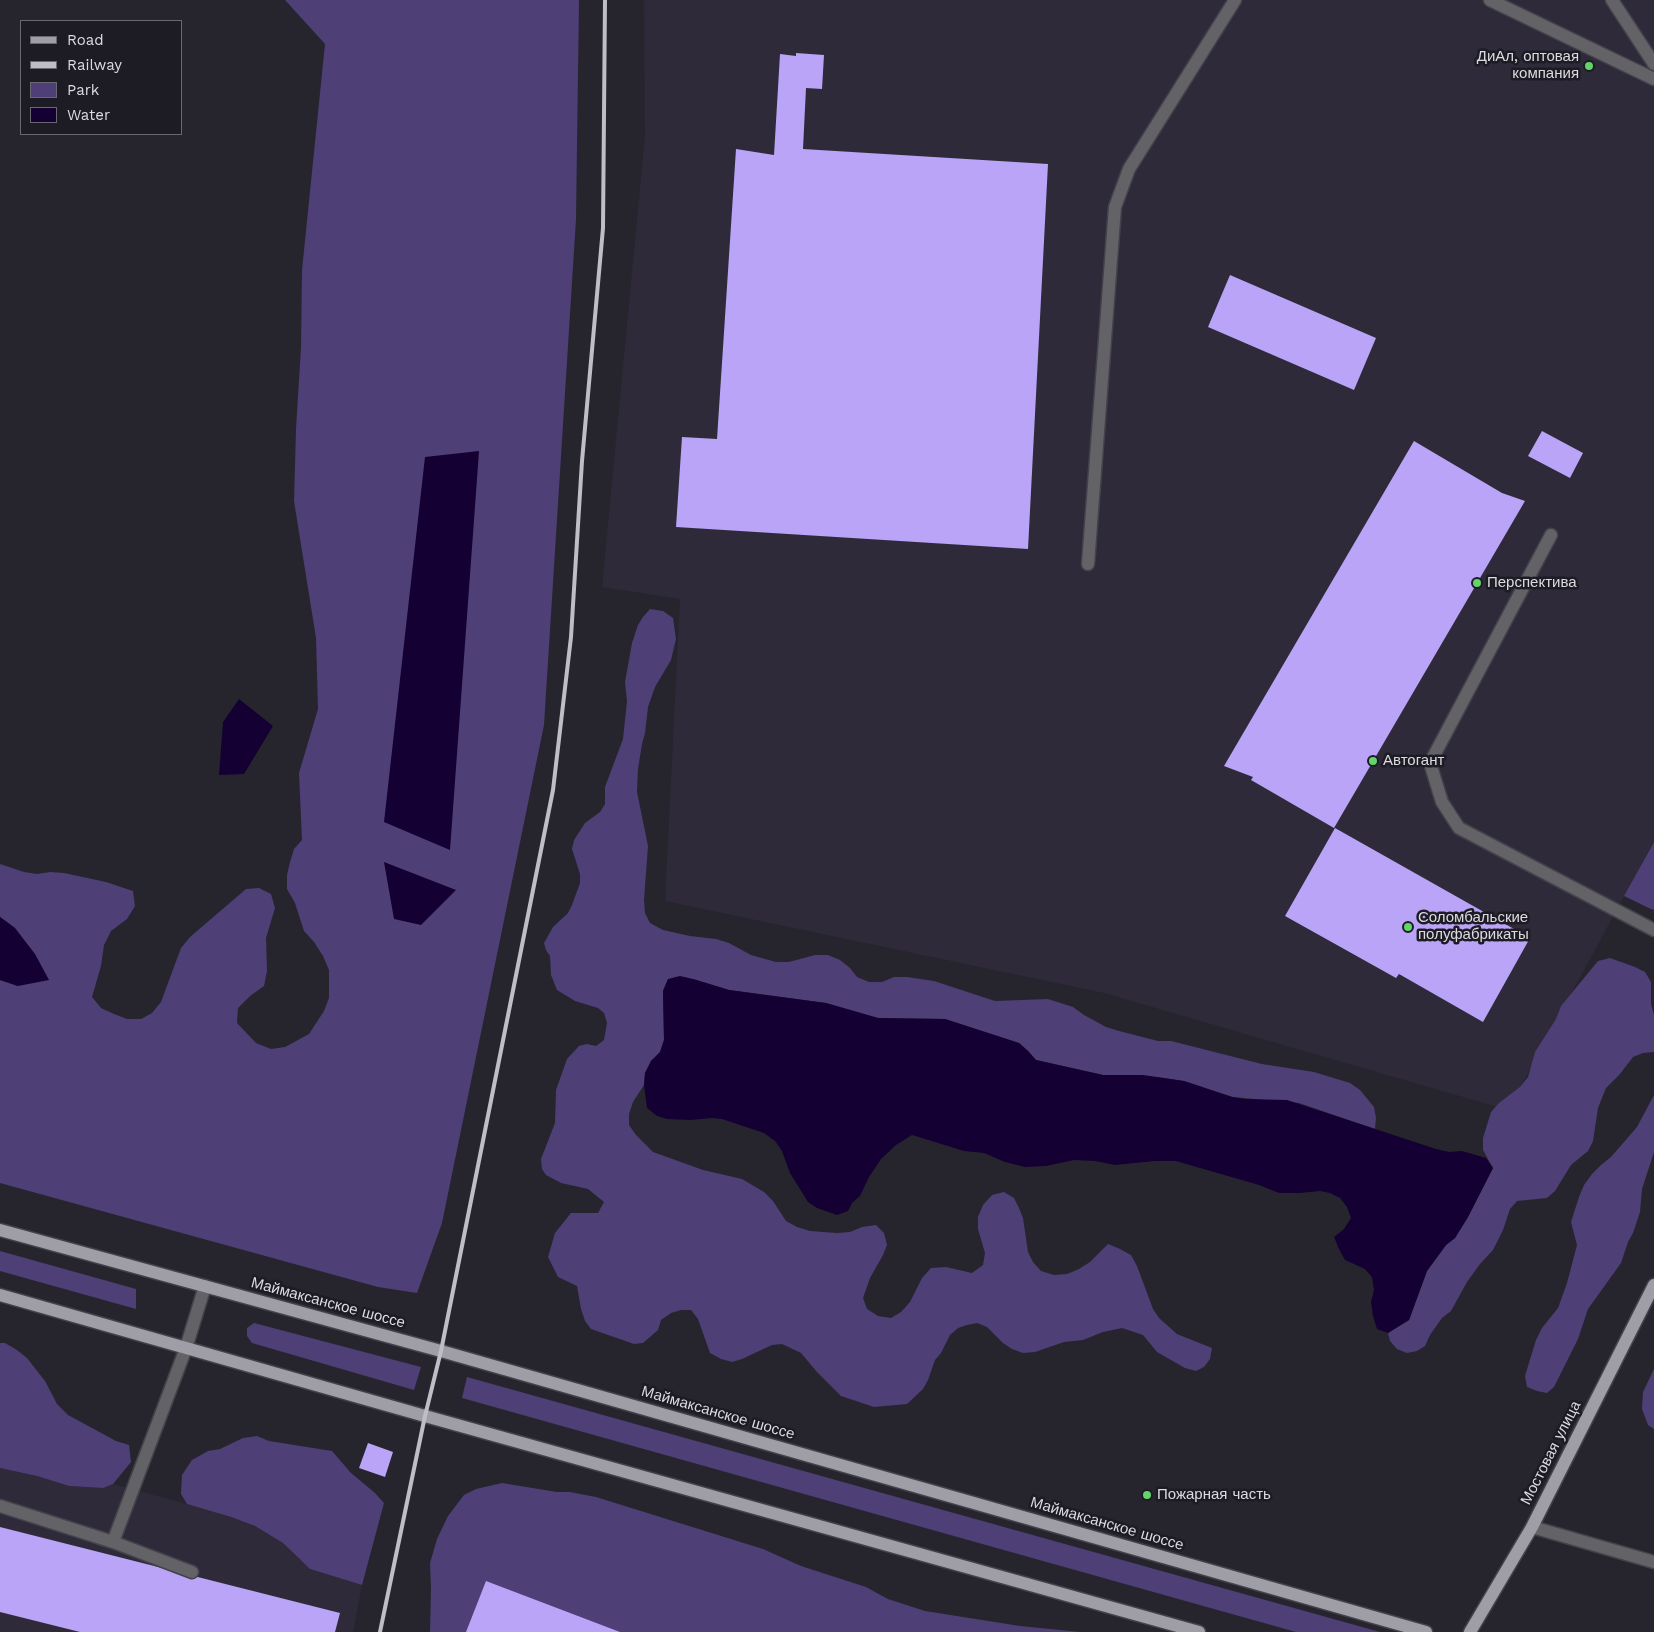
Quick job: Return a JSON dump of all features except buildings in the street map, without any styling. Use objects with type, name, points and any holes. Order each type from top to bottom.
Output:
[{"type":"main road","name":"Маймаксанское шоссе","points":[[0,1230],[460,1356],[1426,1632]]},
{"type":"main road","name":"Мостовая улица","points":[[1470,1632],[1532,1527],[1654,1285]]},
{"type":"main road","points":[[0,1295],[1199,1632]]},
{"type":"lane","points":[[1088,564],[1115,207],[1129,169],[1235,0]]},
{"type":"lane","points":[[1490,0],[1654,79]]},
{"type":"lane","points":[[1612,0],[1654,64]]},
{"type":"lane","points":[[1551,535],[1430,763],[1442,802],[1459,828],[1654,930]]},
{"type":"lane","points":[[113,1542],[186,1348],[204,1286]]},
{"type":"lane","points":[[0,1506],[113,1542],[192,1572]]},
{"type":"lane","points":[[1532,1527],[1654,1562]]},
{"type":"shaded area","points":[[644,0],[1654,0],[1654,841],[1508,1110],[1104,993],[665,901],[680,599],[602,587],[645,136]]},
{"type":"shaded area","points":[[0,1468],[37,1476],[69,1486],[102,1488],[113,1484],[209,1510],[255,1526],[283,1543],[310,1569],[362,1585],[353,1632],[0,1632]]},
{"type":"green space","points":[[285,0],[579,0],[576,219],[544,725],[442,1223],[417,1293],[378,1287],[0,1183],[0,980],[18,986],[15,928],[0,917],[0,864],[37,874],[50,872],[64,873],[106,882],[133,891],[135,906],[127,919],[111,931],[104,945],[101,966],[92,997],[101,1008],[114,1014],[127,1019],[141,1019],[152,1013],[161,1002],[181,948],[190,937],[246,889],[259,888],[271,894],[275,908],[266,938],[267,971],[264,986],[238,1008],[237,1023],[256,1043],[271,1049],[285,1047],[309,1034],[324,1011],[329,998],[329,970],[323,956],[304,931],[295,903],[287,889],[287,875],[290,862],[294,849],[302,840],[299,773],[318,709],[316,638],[294,501],[301,348],[302,270],[325,44]]},
{"type":"green space","points":[[650,609],[663,611],[673,618],[676,639],[671,660],[655,687],[648,707],[638,769],[637,792],[648,846],[644,900],[645,913],[650,923],[663,930],[729,943],[751,955],[776,962],[789,962],[815,955],[828,955],[840,960],[857,977],[869,982],[882,982],[894,977],[907,977],[934,981],[995,1001],[1048,999],[1073,1007],[1106,1027],[1119,1031],[1158,1041],[1171,1041],[1262,1064],[1314,1072],[1350,1083],[1360,1090],[1374,1107],[1376,1118],[1375,1129],[1299,1103],[1233,1097],[1184,1081],[1157,1077],[1103,1075],[1036,1060],[1019,1043],[945,1019],[878,1018],[826,1003],[729,990],[693,979],[668,979],[663,991],[664,1040],[660,1052],[651,1061],[645,1073],[644,1085],[633,1102],[629,1114],[629,1125],[636,1135],[653,1152],[703,1170],[742,1179],[764,1192],[773,1201],[786,1221],[797,1227],[810,1231],[837,1233],[850,1232],[862,1227],[876,1225],[884,1233],[887,1245],[870,1278],[863,1298],[867,1309],[878,1316],[891,1318],[901,1312],[910,1302],[922,1278],[931,1268],[946,1267],[972,1273],[983,1265],[985,1253],[978,1229],[978,1217],[983,1205],[992,1195],[1004,1192],[1014,1198],[1019,1208],[1023,1218],[1028,1252],[1033,1262],[1041,1271],[1054,1275],[1067,1274],[1090,1262],[1108,1244],[1131,1255],[1153,1309],[1159,1318],[1177,1334],[1212,1348],[1210,1359],[1204,1367],[1196,1371],[1185,1368],[1157,1352],[1143,1335],[1122,1328],[1103,1332],[1083,1340],[1064,1342],[1035,1352],[1023,1353],[1012,1349],[987,1327],[977,1323],[958,1328],[950,1335],[941,1353],[935,1360],[923,1389],[907,1404],[874,1407],[841,1396],[801,1353],[782,1344],[772,1345],[732,1362],[721,1359],[710,1353],[698,1319],[691,1310],[671,1313],[661,1320],[658,1330],[643,1343],[634,1344],[591,1329],[585,1321],[577,1286],[558,1277],[548,1257],[555,1233],[571,1213],[598,1213],[604,1202],[588,1189],[561,1183],[546,1175],[542,1169],[541,1159],[555,1123],[556,1090],[567,1059],[579,1046],[587,1044],[596,1046],[604,1040],[607,1023],[604,1013],[598,1008],[575,1001],[557,990],[551,975],[550,956],[544,943],[553,927],[568,913],[580,883],[580,874],[572,849],[574,840],[585,823],[600,812],[605,804],[605,787],[623,739],[627,701],[625,682],[632,643],[638,625]]},
{"type":"green space","points":[[1654,842],[1654,909],[1653,910],[1624,896]]},
{"type":"green space","points":[[1610,958],[1645,972],[1651,982],[1651,1004],[1654,1015],[1654,1052],[1643,1053],[1633,1057],[1606,1088],[1598,1108],[1593,1141],[1588,1151],[1571,1165],[1555,1191],[1547,1198],[1517,1201],[1510,1209],[1503,1230],[1493,1250],[1467,1282],[1451,1311],[1442,1318],[1425,1346],[1417,1351],[1407,1353],[1397,1349],[1390,1341],[1388,1333],[1409,1320],[1427,1271],[1446,1245],[1455,1238],[1493,1168],[1483,1150],[1483,1138],[1491,1112],[1499,1103],[1520,1087],[1528,1077],[1535,1052],[1556,1019],[1561,1006],[1598,961]]},
{"type":"green space","points":[[1654,1095],[1654,1152],[1642,1189],[1640,1212],[1621,1263],[1588,1309],[1578,1339],[1554,1387],[1547,1393],[1527,1387],[1525,1376],[1536,1340],[1542,1328],[1558,1308],[1567,1283],[1577,1245],[1571,1222],[1584,1185],[1592,1174],[1611,1157],[1637,1127]]},
{"type":"green space","points":[[0,1251],[136,1289],[136,1309],[0,1271]]},
{"type":"green space","points":[[254,1323],[421,1367],[414,1390],[252,1343],[247,1336],[247,1328]]},
{"type":"green space","points":[[0,1343],[5,1343],[27,1358],[45,1381],[57,1404],[68,1415],[116,1441],[129,1445],[131,1462],[113,1484],[103,1488],[69,1486],[37,1476],[0,1468]]},
{"type":"green space","points":[[1654,1369],[1654,1429],[1648,1425],[1642,1409],[1643,1392]]},
{"type":"green space","points":[[467,1377],[1380,1632],[1296,1632],[462,1398]]},
{"type":"green space","points":[[257,1436],[269,1441],[332,1451],[351,1473],[384,1503],[362,1585],[310,1569],[283,1543],[255,1526],[187,1504],[181,1494],[182,1475],[192,1460],[208,1451],[220,1449],[243,1438]]},
{"type":"green space","points":[[502,1483],[596,1497],[763,1549],[801,1566],[866,1587],[888,1599],[925,1611],[1020,1626],[1080,1632],[430,1632],[430,1563],[437,1539],[448,1516],[464,1495],[476,1489]]},
{"type":"water","points":[[479,451],[450,850],[384,822],[425,457]]},
{"type":"water","points":[[239,699],[273,726],[244,774],[219,775],[223,722]]},
{"type":"water","points":[[384,862],[456,890],[421,925],[394,919]]},
{"type":"water","points":[[0,917],[15,928],[35,954],[49,980],[18,986],[0,980]]},
{"type":"water","points":[[680,976],[729,990],[826,1003],[878,1018],[945,1019],[1019,1043],[1036,1060],[1103,1075],[1143,1075],[1184,1081],[1232,1097],[1287,1100],[1436,1149],[1449,1152],[1462,1151],[1486,1158],[1493,1168],[1455,1238],[1446,1245],[1427,1271],[1409,1320],[1388,1333],[1377,1329],[1373,1316],[1371,1302],[1374,1290],[1372,1277],[1365,1269],[1345,1260],[1334,1237],[1344,1229],[1351,1218],[1347,1207],[1340,1198],[1330,1193],[1320,1191],[1279,1193],[1259,1185],[1176,1161],[1115,1165],[1095,1161],[1074,1160],[1046,1166],[1025,1167],[1005,1162],[984,1153],[964,1151],[912,1135],[896,1145],[881,1159],[869,1177],[860,1196],[852,1203],[848,1211],[837,1215],[817,1208],[808,1202],[790,1173],[782,1151],[775,1141],[764,1133],[722,1119],[667,1119],[657,1116],[647,1108],[644,1085],[645,1073],[651,1061],[660,1052],[664,1040],[663,991],[668,979]]},
{"type":"railway","points":[[380,1632],[425,1416],[441,1351],[553,790],[571,637],[582,461],[603,228],[605,0]]},
{"type":"place","name":"ДиАл, оптовая компания","points":[[1589,66]]},
{"type":"place","name":"Перспектива","points":[[1477,583]]},
{"type":"place","name":"Автогант","points":[[1373,761]]},
{"type":"place","name":"Соломбальские полуфабрикаты","points":[[1408,927]]},
{"type":"place","name":"Пожарная часть","points":[[1147,1495]]}]
